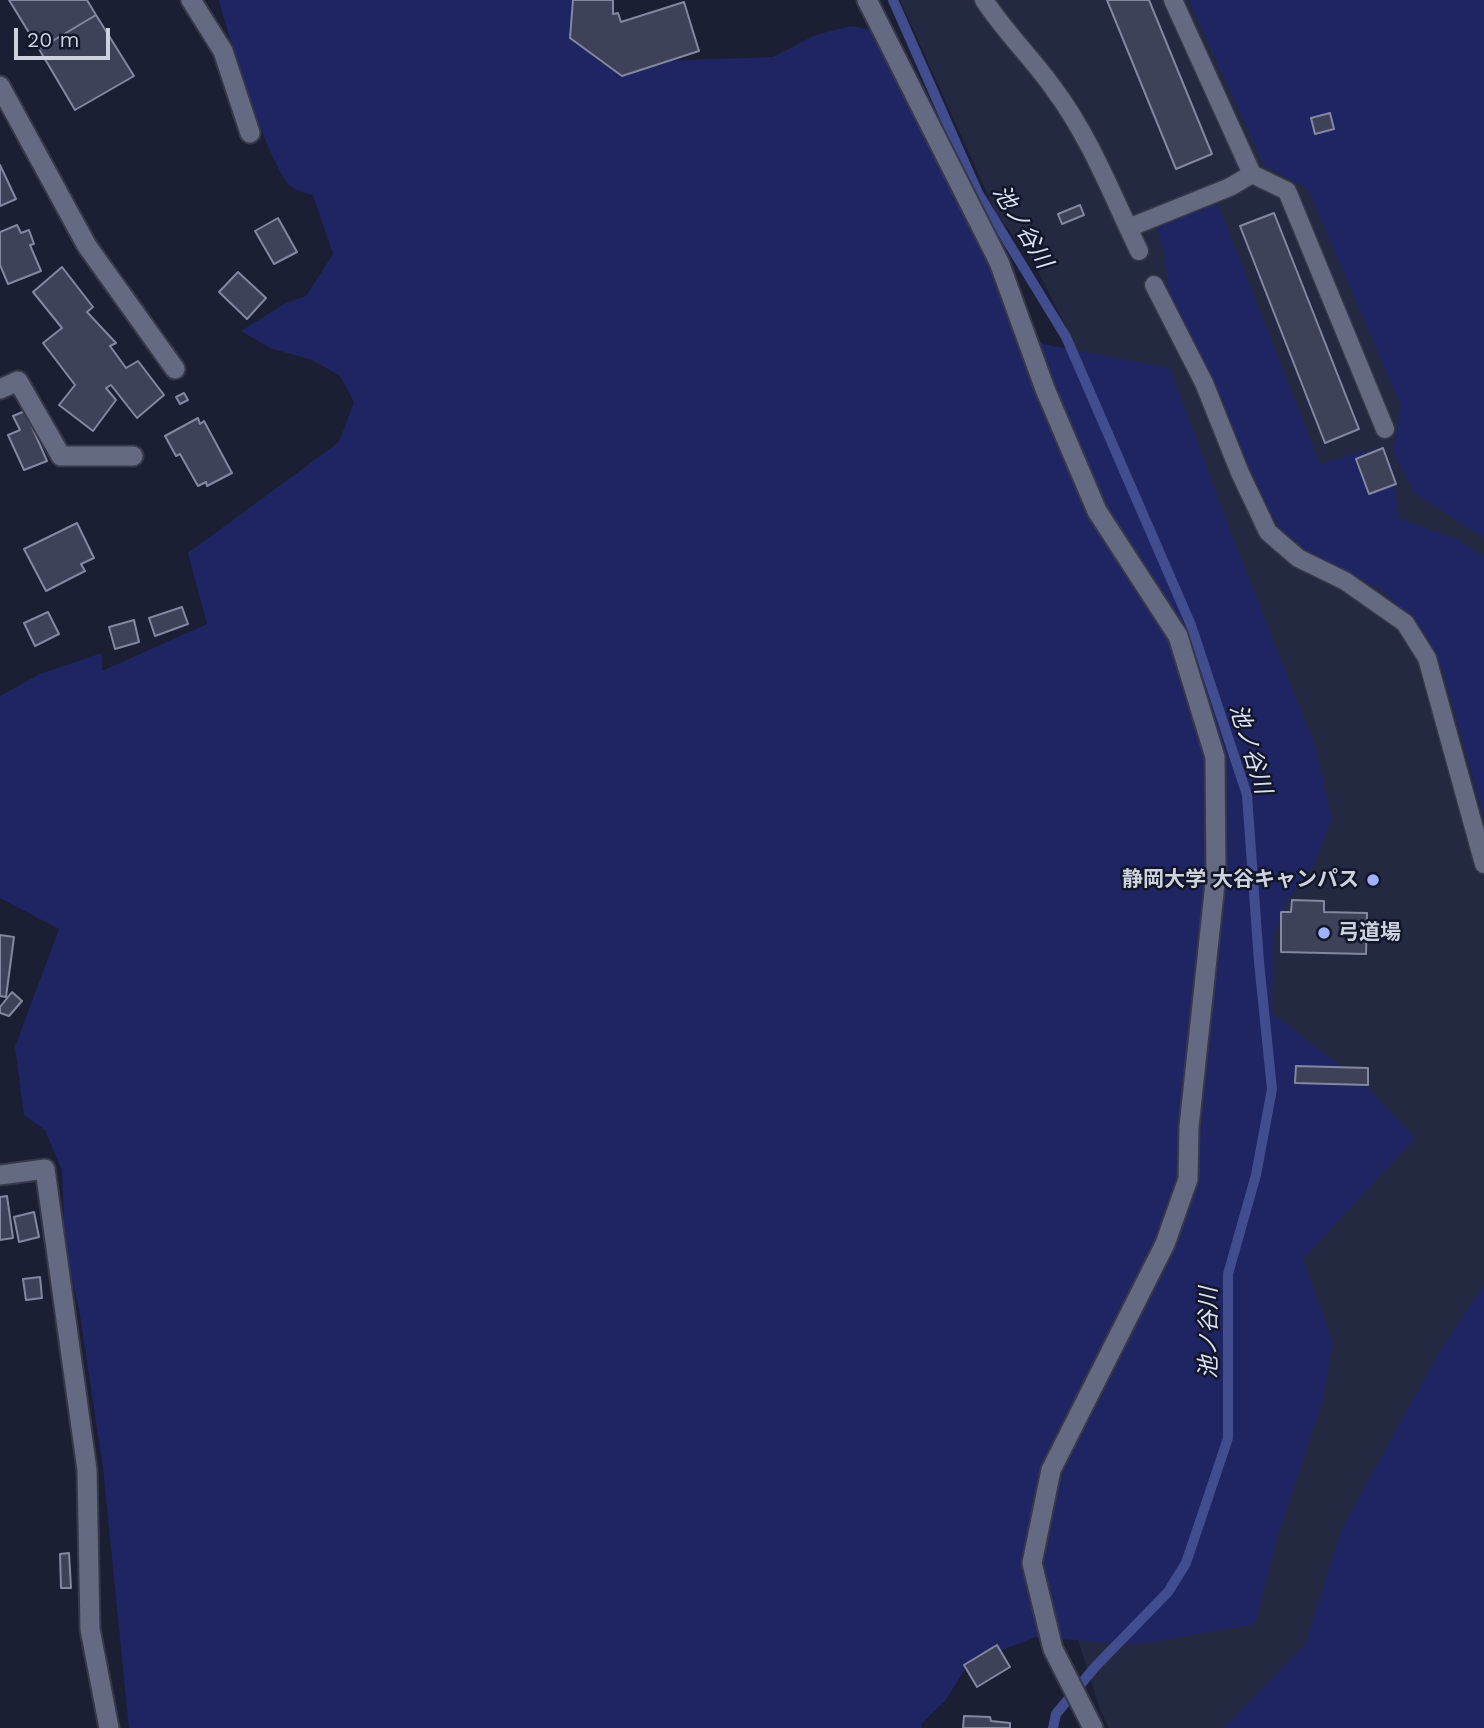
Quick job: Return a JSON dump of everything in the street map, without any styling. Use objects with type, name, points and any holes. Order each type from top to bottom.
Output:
[{"type":"street","points":[[191,0],[223,51],[250,133]]},
{"type":"street","points":[[867,0],[999,262],[1045,389],[1097,511],[1178,636],[1215,757],[1216,874],[1189,1127],[1188,1180],[1165,1244],[1051,1471],[1032,1563],[1053,1649],[1093,1728]]},
{"type":"street","points":[[0,86],[87,246],[175,369]]},
{"type":"street","points":[[0,389],[18,380],[61,456],[133,456]]},
{"type":"street","points":[[0,1175],[45,1169],[87,1470],[90,1629],[109,1728]]},
{"type":"lane","points":[[984,0],[1005,32],[1055,89],[1096,161],[1139,251]]},
{"type":"lane","points":[[1173,0],[1252,174],[1287,191],[1385,429]]},
{"type":"lane","points":[[1128,228],[1230,187],[1252,174]]},
{"type":"lane","points":[[1154,285],[1204,383],[1240,473],[1268,532],[1298,558],[1345,581],[1405,623],[1427,658],[1484,864]]},
{"type":"shaded area","points":[[219,0],[580,0],[583,26],[600,63],[773,57],[815,35],[851,26],[878,31],[979,248],[1015,315],[1043,344],[1170,368],[1315,746],[1332,818],[1314,865],[1288,899],[1273,936],[1272,1013],[1365,1085],[1415,1138],[1303,1259],[1333,1343],[1323,1399],[1276,1541],[1255,1624],[1134,1645],[1036,1637],[969,1663],[945,1701],[921,1724],[922,1728],[129,1728],[103,1467],[79,1309],[65,1249],[62,1170],[45,1130],[24,1115],[15,1047],[59,929],[0,898],[0,696],[40,674],[102,653],[102,671],[207,624],[188,553],[339,442],[354,402],[340,376],[312,360],[270,348],[241,331],[284,304],[306,296],[333,254],[313,195],[292,187],[272,155],[250,99]]},
{"type":"shaded area","name":"静岡大学 大谷キャンパス","points":[[900,0],[1484,0],[1484,1728],[1109,1728],[1101,1712],[1069,1612],[1092,379],[1034,263],[996,213]]},
{"type":"shaded area","points":[[1189,0],[1484,0],[1484,538],[1415,493],[1393,452],[1401,406],[1308,189],[1264,165]]},
{"type":"shaded area","points":[[1218,204],[1320,464],[1361,451],[1392,465],[1399,518],[1459,540],[1484,557],[1484,817],[1444,673],[1423,630],[1382,590],[1287,540],[1268,508],[1197,350],[1171,309],[1165,258],[1156,224]]},
{"type":"shaded area","points":[[1484,1284],[1484,1728],[1224,1728],[1306,1643],[1341,1530],[1438,1354]]},
{"type":"building","points":[[9,0],[87,0],[96,15],[39,49]]},
{"type":"building","points":[[573,0],[613,0],[613,14],[618,13],[621,22],[684,2],[699,51],[622,76],[570,38]]},
{"type":"building","points":[[1107,0],[1149,0],[1212,154],[1176,169]]},
{"type":"building","points":[[96,15],[134,76],[75,110],[39,49]]},
{"type":"building","points":[[1330,113],[1334,129],[1315,134],[1311,118]]},
{"type":"building","points":[[0,165],[16,199],[0,206]]},
{"type":"building","points":[[1080,205],[1084,215],[1062,224],[1058,214]]},
{"type":"building","points":[[1274,213],[1359,429],[1325,443],[1240,226]]},
{"type":"building","points":[[278,218],[297,252],[274,264],[255,231]]},
{"type":"building","points":[[17,225],[21,233],[29,230],[34,244],[30,245],[41,271],[8,284],[0,265],[0,232]]},
{"type":"building","points":[[62,267],[93,307],[87,312],[116,343],[110,346],[126,368],[138,361],[164,395],[137,418],[111,385],[106,388],[116,400],[93,431],[59,405],[75,385],[43,343],[62,328],[33,292]]},
{"type":"building","points":[[238,272],[266,298],[247,319],[219,292]]},
{"type":"building","points":[[184,393],[188,400],[180,404],[176,397]]},
{"type":"building","points":[[25,411],[47,461],[24,470],[8,435],[20,430],[13,416]]},
{"type":"building","points":[[198,418],[200,424],[204,421],[232,473],[207,486],[206,482],[198,486],[180,454],[176,456],[165,436]]},
{"type":"building","points":[[1383,448],[1396,484],[1369,494],[1356,459]]},
{"type":"building","points":[[77,523],[94,558],[81,564],[85,571],[46,591],[24,549]]},
{"type":"building","points":[[182,607],[188,624],[155,636],[149,618]]},
{"type":"building","points":[[48,612],[59,634],[35,646],[24,623]]},
{"type":"building","points":[[134,620],[139,642],[115,649],[109,627]]},
{"type":"building","name":"弓道場","points":[[1292,900],[1324,901],[1324,912],[1367,913],[1366,954],[1281,952],[1281,912],[1291,912]]},
{"type":"building","points":[[0,935],[14,937],[6,997],[0,996]]},
{"type":"building","points":[[12,992],[22,1001],[9,1016],[0,1013],[0,1007]]},
{"type":"building","points":[[1296,1066],[1368,1068],[1368,1085],[1295,1083]]},
{"type":"building","points":[[7,1196],[13,1238],[0,1240],[0,1197]]},
{"type":"building","points":[[34,1212],[39,1237],[19,1242],[14,1217]]},
{"type":"building","points":[[40,1277],[42,1298],[26,1300],[23,1279]]},
{"type":"building","points":[[69,1553],[71,1588],[61,1588],[60,1554]]},
{"type":"building","points":[[997,1645],[1010,1667],[977,1687],[964,1665]]},
{"type":"building","points":[[964,1716],[990,1717],[991,1721],[1010,1723],[1010,1728],[963,1728]]},
{"type":"waterway","name":"池ノ谷川","points":[[893,0],[978,193],[1066,337],[1191,625],[1247,795],[1259,962],[1272,1089],[1256,1175],[1228,1274],[1228,1438],[1186,1563],[1168,1592],[1095,1667],[1056,1714],[1053,1728]]},
{"type":"place","name":"静岡大学 大谷キャンパス","points":[[1373,880]]},
{"type":"place","name":"弓道場","points":[[1324,933]]}]
